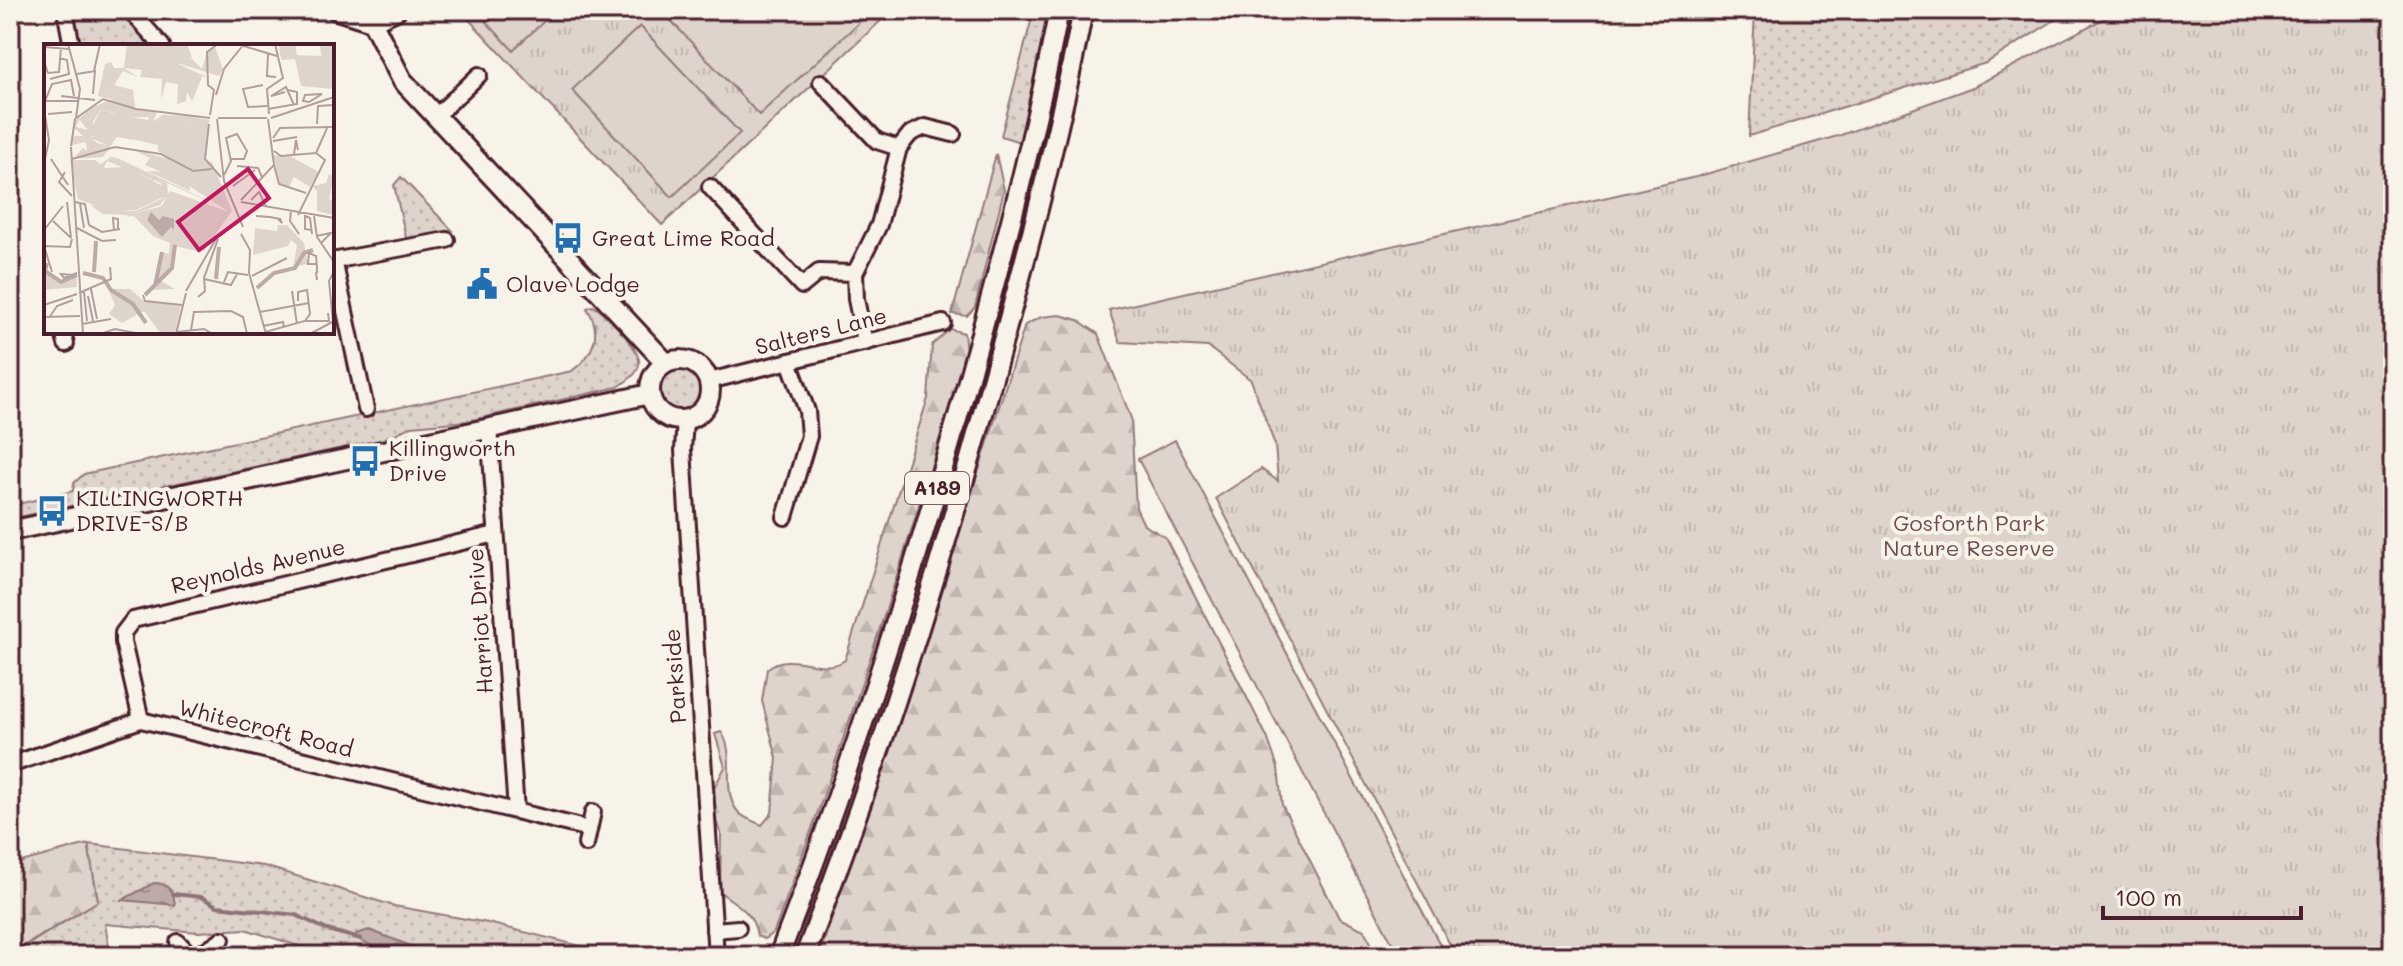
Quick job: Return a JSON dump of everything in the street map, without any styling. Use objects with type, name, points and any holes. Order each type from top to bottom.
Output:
[{"type":"main road","points":[[337,10],[372,21],[396,10]]},
{"type":"main road","name":"A189","points":[[779,956],[880,676],[940,478],[1017,198],[1059,10]]},
{"type":"main road","name":"A189","points":[[805,956],[894,710],[967,472],[1035,223],[1083,10]]},
{"type":"main road","points":[[372,21],[394,68],[666,363]]},
{"type":"main road","points":[[690,361],[699,366],[709,381],[706,405],[685,420],[662,414],[650,394],[654,374],[666,363],[690,361]]},
{"type":"main road","points":[[10,531],[650,394]]},
{"type":"street","points":[[65,10],[72,44]]},
{"type":"street","points":[[130,10],[160,44]]},
{"type":"street","points":[[436,116],[479,75]]},
{"type":"street","points":[[821,82],[877,141],[899,148]]},
{"type":"street","points":[[865,343],[856,299],[855,273],[879,225],[899,148],[910,134],[925,127],[953,134]]},
{"type":"street","points":[[710,187],[802,286],[819,272],[855,273]]},
{"type":"street","points":[[334,260],[447,240]]},
{"type":"street","points":[[334,265],[366,409]]},
{"type":"street","name":"Salters Lane","points":[[709,381],[943,323]]},
{"type":"street","points":[[785,517],[809,436],[807,411],[789,361]]},
{"type":"street","name":"Parkside","points":[[685,420],[683,450],[716,956]]},
{"type":"street","name":"Harriot Drive","points":[[489,427],[516,811]]},
{"type":"street","name":"Reynolds Avenue","points":[[141,720],[123,642],[123,633],[133,620],[496,534]]},
{"type":"street","points":[[10,765],[141,720]]},
{"type":"street","name":"Whitecroft Road","points":[[141,720],[516,811],[587,836],[593,812]]},
{"type":"street","points":[[714,930],[738,928]]},
{"type":"street","points":[[178,942],[194,956],[222,939]]},
{"type":"green space","points":[[72,10],[120,10],[149,44],[79,44]]},
{"type":"green space","points":[[460,10],[882,10],[887,15],[662,225]]},
{"type":"green space","points":[[475,10],[556,10],[513,50]]},
{"type":"green space","points":[[661,10],[857,10],[864,18],[759,115]]},
{"type":"green space","points":[[1034,10],[1049,10],[1020,142],[1001,136]]},
{"type":"green space","points":[[1755,10],[2071,10],[1986,63],[1749,136]]},
{"type":"green space","name":"Gosforth Park Nature Reserve","points":[[2120,10],[2393,10],[2393,956],[1456,956],[1216,498],[1261,469],[1278,481],[1275,445],[1251,380],[1208,347],[1120,342],[1109,310],[1696,177],[1841,135],[1973,87]]},
{"type":"green space","points":[[640,26],[740,133],[672,197],[572,90]]},
{"type":"green space","points":[[996,154],[1004,190],[975,307],[967,316],[952,314]]},
{"type":"green space","points":[[401,177],[453,231],[449,235],[407,242],[394,185]]},
{"type":"green space","points":[[593,306],[621,332],[638,358],[636,371],[618,387],[467,421],[412,426],[384,439],[10,519],[10,506],[73,491],[74,483],[84,474],[572,371],[586,358],[594,343],[594,326],[587,308]]},
{"type":"green space","points":[[1060,315],[1078,320],[1098,334],[1131,418],[1136,508],[1144,525],[1165,537],[1267,737],[1278,768],[1282,805],[1339,918],[1364,930],[1378,956],[819,956],[908,693],[1025,325],[1041,317]]},
{"type":"green space","points":[[950,329],[964,333],[966,351],[944,424],[826,788],[774,932],[764,939],[757,936],[744,910],[720,892],[721,834],[712,811],[713,790],[725,767],[715,734],[721,732],[726,741],[733,804],[741,815],[762,825],[772,813],[777,758],[762,701],[767,669],[786,661],[826,666],[845,660],[928,398],[932,345]]},
{"type":"green space","points":[[680,366],[695,373],[702,388],[695,403],[680,410],[665,403],[658,388],[665,373]]},
{"type":"green space","points":[[1175,440],[1446,956],[1399,956],[1138,459]]},
{"type":"green space","points":[[88,844],[264,866],[394,906],[488,923],[621,956],[330,956],[245,929],[198,932],[105,924],[111,956],[10,956],[98,901]]},
{"type":"green space","points":[[88,844],[98,901],[10,954],[10,865]]},
{"type":"water","points":[[154,883],[169,889],[175,905],[122,900]]},
{"type":"water","points":[[369,930],[416,948],[454,956],[390,951],[355,937]]},
{"type":"waterway","points":[[174,894],[201,897],[217,906],[296,915],[327,930],[361,939]]},
{"type":"place","name":"Great Lime Road","points":[[568,238]]},
{"type":"place","name":"Olave Lodge","points":[[482,284]]},
{"type":"place","name":"Killingworth Drive","points":[[365,461]]},
{"type":"place","name":"KILLINGWORTH DRIVE-S/B","points":[[52,511]]}]
